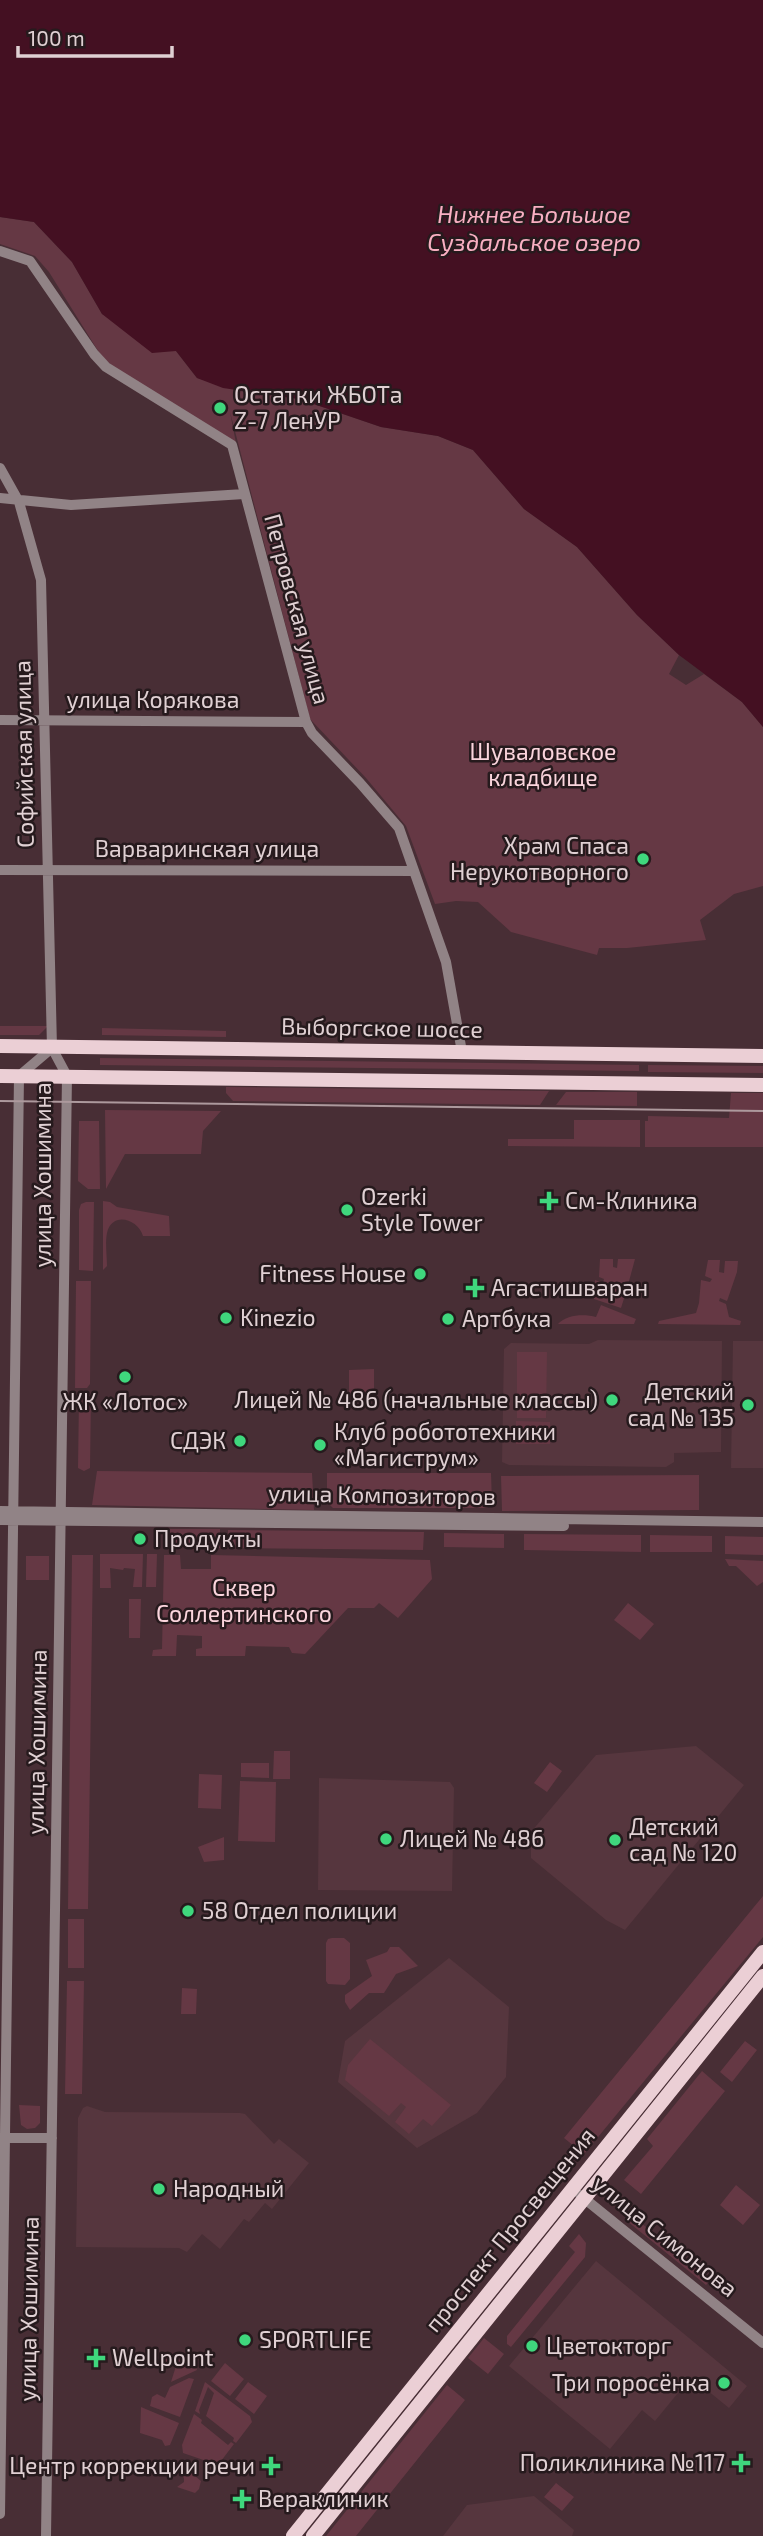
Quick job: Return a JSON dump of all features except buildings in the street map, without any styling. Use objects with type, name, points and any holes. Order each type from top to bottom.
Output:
[{"type":"main road","name":"Выборгское шоссе","points":[[0,1046],[763,1056]]},
{"type":"main road","points":[[0,1076],[763,1085]]},
{"type":"main road","name":"проспект Просвещения","points":[[293,2536],[763,1952]]},
{"type":"main road","name":"проспект Просвещения","points":[[313,2536],[763,1976]]},
{"type":"street","name":"Петровская улица","points":[[0,251],[30,261],[94,354],[106,367],[232,445],[306,722],[312,733],[398,828],[446,962],[462,1052]]},
{"type":"street","name":"Софийская улица","points":[[0,468],[19,502],[41,580],[52,1048]]},
{"type":"street","points":[[0,498],[19,502],[71,505],[244,494]]},
{"type":"street","name":"улица Корякова","points":[[0,720],[306,722]]},
{"type":"street","name":"Варваринская улица","points":[[0,870],[414,871]]},
{"type":"street","name":"улица Хошимина","points":[[0,2514],[19,1076],[52,1048],[67,1076],[46,2536]]},
{"type":"street","name":"улица Композиторов","points":[[0,1511],[13,1516]]},
{"type":"street","name":"улица Композиторов","points":[[0,1520],[13,1516],[61,1516],[763,1522]]},
{"type":"street","name":"улица Композиторов","points":[[61,1516],[763,1528]]},
{"type":"street","points":[[5,2138],[52,2138]]},
{"type":"street","name":"улица Симонова","points":[[573,2189],[763,2343]]},
{"type":"shaded area","name":"Лицей № 486 (начальные классы)","points":[[598,1340],[722,1341],[721,1452],[674,1453],[674,1462],[666,1467],[509,1465],[502,1462],[504,1349],[511,1343],[589,1344]]},
{"type":"shaded area","name":"Детский сад № 135","points":[[733,1341],[763,1341],[763,1468],[731,1468]]},
{"type":"shaded area","name":"Детский сад № 120","points":[[696,1746],[744,1785],[625,1930],[606,1920],[531,1858],[531,1832],[596,1755]]},
{"type":"shaded area","name":"Лицей № 486","points":[[319,1778],[450,1782],[454,1788],[452,1891],[318,1890]]},
{"type":"shaded area","points":[[449,1958],[509,2007],[506,2077],[477,2113],[417,2148],[338,2082],[345,2041]]},
{"type":"shaded area","points":[[87,2106],[105,2112],[245,2114],[274,2144],[279,2139],[309,2163],[272,2209],[265,2203],[249,2222],[244,2219],[220,2249],[202,2234],[187,2252],[179,2248],[76,2247],[78,2118]]},
{"type":"shaded area","points":[[596,2261],[747,2386],[729,2408],[691,2377],[655,2421],[642,2410],[610,2449],[509,2366]]},
{"type":"shaded area","points":[[534,2496],[574,2530],[572,2536],[443,2536],[467,2505]]},
{"type":"green space","name":"Шуваловское кладбище","points":[[0,217],[34,222],[72,262],[102,314],[176,351],[197,378],[244,392],[299,399],[381,427],[438,436],[473,450],[524,509],[577,547],[637,615],[679,655],[669,674],[686,685],[704,674],[742,702],[763,727],[763,886],[734,894],[700,920],[706,940],[599,948],[597,955],[511,932],[478,902],[435,904],[406,826],[366,778],[310,719],[230,412],[236,443],[112,366],[100,354],[49,272],[35,256],[0,244]]},
{"type":"green space","points":[[0,1026],[48,1026],[39,1035],[0,1035]]},
{"type":"green space","points":[[102,1028],[226,1031],[226,1037],[102,1035]]},
{"type":"green space","points":[[100,1058],[639,1065],[639,1071],[100,1065]]},
{"type":"green space","points":[[648,1065],[763,1066],[763,1073],[648,1072]]},
{"type":"green space","points":[[226,1087],[549,1091],[540,1105],[233,1101],[226,1093]]},
{"type":"green space","points":[[566,1092],[637,1092],[637,1106],[556,1105]]},
{"type":"green space","points":[[731,1093],[763,1093],[763,1147],[645,1147],[645,1121],[648,1121],[648,1116],[729,1118]]},
{"type":"green space","points":[[105,1110],[221,1111],[203,1131],[201,1154],[125,1154],[106,1189]]},
{"type":"green space","points":[[574,1120],[640,1120],[640,1147],[508,1146],[508,1139],[574,1139]]},
{"type":"green space","points":[[79,1121],[99,1121],[100,1189],[88,1189],[78,1181]]},
{"type":"green space","points":[[103,1201],[117,1207],[169,1216],[170,1236],[143,1236],[131,1222],[114,1222],[107,1233],[107,1266],[103,1270]]},
{"type":"green space","points":[[94,1202],[93,1271],[79,1270],[79,1210],[81,1204]]},
{"type":"green space","points":[[600,1259],[613,1259],[613,1267],[617,1268],[618,1259],[635,1259],[628,1285],[618,1282],[617,1286],[627,1289],[621,1308],[594,1299],[595,1280],[603,1283],[604,1279],[599,1277]]},
{"type":"green space","points":[[708,1260],[720,1260],[719,1272],[724,1273],[725,1261],[738,1261],[727,1301],[720,1298],[719,1301],[726,1304],[729,1317],[741,1321],[740,1325],[658,1324],[659,1321],[696,1313],[701,1280],[710,1282],[712,1279],[705,1276]]},
{"type":"green space","points":[[76,1281],[91,1281],[90,1384],[87,1388],[75,1388]]},
{"type":"green space","points":[[601,1305],[636,1319],[634,1324],[558,1324],[566,1318],[576,1316],[596,1317]]},
{"type":"green space","points":[[517,1352],[547,1352],[546,1418],[517,1418]]},
{"type":"green space","points":[[374,1369],[374,1394],[349,1395],[349,1370]]},
{"type":"green space","points":[[79,1396],[91,1396],[90,1468],[84,1471],[78,1468]]},
{"type":"green space","points":[[516,1421],[550,1422],[550,1444],[516,1444]]},
{"type":"green space","points":[[97,1471],[312,1473],[314,1510],[92,1505]]},
{"type":"green space","points":[[327,1473],[491,1473],[492,1503],[487,1508],[333,1508],[327,1502]]},
{"type":"green space","points":[[699,1475],[699,1510],[502,1511],[501,1476]]},
{"type":"green space","points":[[170,1529],[220,1529],[220,1548],[170,1547]]},
{"type":"green space","points":[[228,1530],[424,1532],[423,1550],[228,1548]]},
{"type":"green space","points":[[444,1533],[504,1534],[504,1548],[444,1547]]},
{"type":"green space","points":[[524,1534],[641,1535],[641,1552],[524,1550]]},
{"type":"green space","points":[[650,1535],[712,1536],[712,1552],[650,1552]]},
{"type":"green space","points":[[725,1536],[763,1537],[763,1555],[725,1554]]},
{"type":"green space","points":[[100,1554],[143,1554],[142,1587],[133,1587],[135,1569],[110,1568],[111,1588],[100,1588]]},
{"type":"green space","points":[[147,1554],[157,1554],[156,1587],[146,1587]]},
{"type":"green space","points":[[72,1555],[93,1555],[88,1909],[68,1909]]},
{"type":"green space","name":"Сквер Соллертинского","points":[[164,1555],[180,1555],[181,1569],[211,1569],[211,1555],[430,1560],[432,1579],[398,1618],[379,1603],[374,1608],[348,1608],[305,1654],[292,1653],[289,1647],[246,1646],[245,1656],[196,1656],[196,1649],[202,1648],[202,1636],[177,1635],[176,1656],[152,1656],[153,1650],[162,1649]]},
{"type":"green space","points":[[26,1556],[49,1556],[49,1580],[26,1580]]},
{"type":"green space","points":[[725,1559],[763,1561],[763,1582],[757,1586],[736,1566],[729,1566]]},
{"type":"green space","points":[[129,1599],[141,1599],[140,1638],[129,1638]]},
{"type":"green space","points":[[628,1603],[654,1624],[640,1640],[614,1620]]},
{"type":"green space","points":[[274,1751],[290,1751],[290,1779],[273,1779]]},
{"type":"green space","points":[[550,1762],[562,1771],[547,1792],[534,1783]]},
{"type":"green space","points":[[241,1763],[269,1763],[269,1778],[241,1777]]},
{"type":"green space","points":[[199,1774],[222,1775],[221,1809],[198,1808]]},
{"type":"green space","points":[[240,1781],[276,1782],[275,1842],[238,1841]]},
{"type":"green space","points":[[224,1837],[224,1860],[204,1862],[198,1847]]},
{"type":"green space","points":[[763,1896],[763,1937],[584,2154],[564,2138]]},
{"type":"green space","points":[[68,1919],[84,1919],[84,1968],[68,1968]]},
{"type":"green space","points":[[332,1938],[344,1938],[350,1943],[350,1979],[345,1985],[328,1984],[326,1981],[326,1943]]},
{"type":"green space","points":[[390,1947],[399,1947],[418,1966],[396,1974],[384,1993],[369,1993],[350,2010],[345,2002],[345,1995],[372,1976],[366,1960],[387,1952]]},
{"type":"green space","points":[[67,1981],[84,1981],[82,2094],[65,2094]]},
{"type":"green space","points":[[182,1988],[197,1989],[196,2014],[181,2014]]},
{"type":"green space","points":[[370,2039],[451,2105],[432,2126],[423,2119],[409,2134],[395,2122],[406,2107],[401,2103],[389,2116],[345,2080],[348,2065]]},
{"type":"green space","points":[[745,2041],[757,2050],[732,2082],[720,2072]]},
{"type":"green space","points":[[702,2071],[725,2091],[641,2194],[624,2180],[653,2146],[647,2139]]},
{"type":"green space","points":[[19,2105],[40,2106],[40,2123],[35,2128],[27,2129],[21,2125]]},
{"type":"green space","points":[[736,2185],[760,2205],[743,2225],[720,2205]]},
{"type":"green space","points":[[631,2215],[711,2279],[706,2285],[627,2221]]},
{"type":"green space","points":[[579,2234],[586,2243],[585,2257],[511,2347],[507,2344],[507,2336],[575,2252],[569,2246]]},
{"type":"green space","points":[[484,2338],[504,2354],[488,2374],[468,2358]]},
{"type":"green space","points":[[154,2351],[196,2366],[197,2370],[171,2382],[176,2366],[156,2358]]},
{"type":"green space","points":[[225,2363],[244,2379],[230,2396],[211,2381]]},
{"type":"green space","points":[[189,2378],[194,2379],[180,2417],[150,2406],[152,2397],[157,2394],[165,2398],[170,2387]]},
{"type":"green space","points":[[205,2382],[250,2416],[252,2422],[236,2443],[234,2438],[206,2416],[214,2393],[208,2387],[200,2414],[195,2411]]},
{"type":"green space","points":[[248,2382],[267,2396],[254,2414],[235,2399]]},
{"type":"green space","points":[[447,2385],[465,2400],[356,2536],[326,2536]]},
{"type":"green space","points":[[141,2407],[179,2423],[170,2445],[165,2446],[162,2440],[140,2433]]},
{"type":"green space","points":[[194,2414],[228,2445],[231,2442],[234,2444],[218,2465],[183,2453],[182,2445]]},
{"type":"green space","points":[[182,2465],[201,2481],[195,2493],[177,2487],[184,2482],[179,2472]]},
{"type":"green space","points":[[556,2483],[574,2497],[562,2511],[544,2497]]},
{"type":"water","name":"Нижнее Большое Суздальское озеро","points":[[0,0],[763,0],[763,727],[742,702],[679,655],[637,615],[577,547],[524,509],[473,450],[438,436],[381,427],[299,399],[223,388],[197,378],[176,351],[152,353],[102,314],[72,262],[34,222],[0,217]]},
{"type":"tram line","points":[[0,1101],[763,1111]]},
{"type":"place","name":"Остатки ЖБОТа Z-7 ЛенУР","points":[[220,408]]},
{"type":"place","name":"Храм Спаса Нерукотворного","points":[[643,859]]},
{"type":"place","name":"См-Клиника","points":[[549,1201]]},
{"type":"place","name":"Ozerki Style Tower","points":[[347,1210]]},
{"type":"place","name":"Fitness House","points":[[420,1274]]},
{"type":"place","name":"Агастишваран","points":[[475,1288]]},
{"type":"place","name":"Kinezio","points":[[226,1318]]},
{"type":"place","name":"Артбука","points":[[448,1319]]},
{"type":"place","name":"ЖК «Лотос»","points":[[125,1377]]},
{"type":"place","name":"Лицей № 486 (начальные классы)","points":[[612,1400]]},
{"type":"place","name":"Детский сад № 135","points":[[748,1405]]},
{"type":"place","name":"СДЭК","points":[[240,1441]]},
{"type":"place","name":"Клуб робототехники «Магиструм»","points":[[320,1445]]},
{"type":"place","name":"Продукты","points":[[140,1539]]},
{"type":"place","name":"Лицей № 486","points":[[386,1839]]},
{"type":"place","name":"Детский сад № 120","points":[[615,1840]]},
{"type":"place","name":"58 Отдел полиции","points":[[188,1911]]},
{"type":"place","name":"Народный","points":[[159,2189]]},
{"type":"place","name":"SPORTLIFE","points":[[245,2340]]},
{"type":"place","name":"Цветокторг","points":[[532,2346]]},
{"type":"place","name":"Wellpoint","points":[[96,2358]]},
{"type":"place","name":"Три поросёнка","points":[[724,2383]]},
{"type":"place","name":"Поликлиника №117","points":[[741,2463]]},
{"type":"place","name":"Центр коррекции речи","points":[[271,2466]]},
{"type":"place","name":"Вераклиник","points":[[242,2499]]}]
